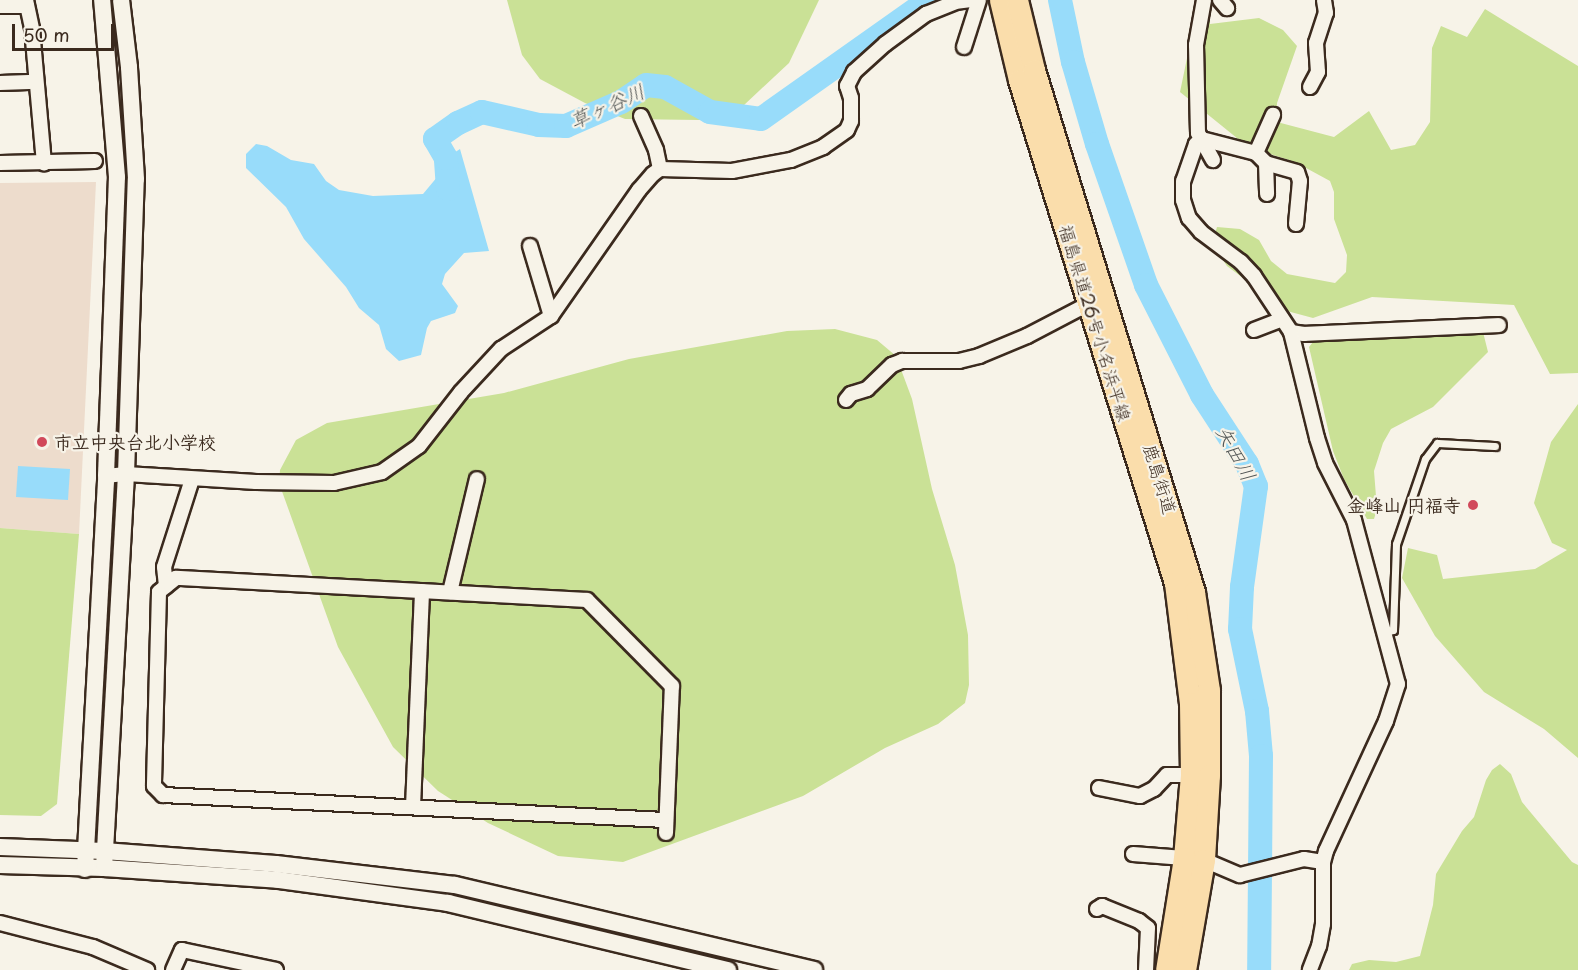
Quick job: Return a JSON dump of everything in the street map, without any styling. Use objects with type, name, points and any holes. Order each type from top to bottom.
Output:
[{"type":"main road","name":"福島県道26号小名浜平線","points":[[1000,0],[1019,80],[1175,583],[1190,703],[1194,859],[1166,970]]},
{"type":"main road","name":"鹿島街道","points":[[1017,0],[1034,70],[1194,592],[1209,690],[1209,775],[1194,859],[1185,970]]},
{"type":"street","points":[[85,869],[84,850],[106,476],[117,177],[102,0]]},
{"type":"street","points":[[104,860],[126,474],[136,179],[129,67],[121,0]]},
{"type":"street","points":[[106,476],[126,474],[334,483],[382,472],[419,446],[462,392],[501,349],[551,316],[639,190],[660,169],[732,171],[791,160],[823,147],[847,130],[851,121],[851,98],[847,86],[854,72],[885,44],[926,14],[955,2],[971,0]]},
{"type":"street","points":[[964,47],[980,0]]},
{"type":"street","points":[[1204,0],[1196,45],[1198,133],[1213,160]]},
{"type":"street","points":[[1311,87],[1318,72],[1316,43],[1326,13],[1324,0]]},
{"type":"street","points":[[0,6],[27,3],[44,163]]},
{"type":"street","points":[[0,83],[36,82]]},
{"type":"street","points":[[1267,194],[1261,158],[1273,115]]},
{"type":"street","points":[[641,116],[656,150],[660,169]]},
{"type":"street","points":[[1202,139],[1297,172],[1300,181],[1296,224]]},
{"type":"street","points":[[1202,139],[1192,151],[1183,182],[1183,200],[1189,218],[1201,232],[1241,262],[1254,276],[1291,332],[1317,438],[1325,463],[1354,520],[1398,684],[1386,721],[1323,862],[1323,924],[1320,946],[1310,970]]},
{"type":"street","points":[[0,163],[95,161]]},
{"type":"street","points":[[530,246],[551,316]]},
{"type":"street","points":[[846,400],[851,394],[867,389],[892,365],[902,361],[959,361],[979,356],[1027,336],[1090,303]]},
{"type":"street","points":[[1254,330],[1282,319]]},
{"type":"street","points":[[1291,332],[1304,334],[1499,325]]},
{"type":"street","points":[[166,586],[164,567],[192,478]]},
{"type":"street","points":[[450,592],[477,479]]},
{"type":"street","points":[[176,578],[422,591],[587,600],[672,686],[666,826],[413,807],[162,795],[154,786],[159,592],[176,578]]},
{"type":"street","points":[[413,807],[422,591]]},
{"type":"street","points":[[1099,788],[1140,796],[1154,789],[1167,776],[1191,775]]},
{"type":"street","points":[[0,847],[84,850],[104,860],[448,903],[728,970]]},
{"type":"street","points":[[1133,854],[1194,859],[1240,875],[1304,860],[1323,862]]},
{"type":"street","points":[[0,865],[85,869],[104,860],[276,864],[455,885],[814,970]]},
{"type":"street","points":[[1097,909],[1102,906],[1139,921],[1148,928],[1146,970]]},
{"type":"street","points":[[0,923],[93,947],[147,970]]},
{"type":"street","points":[[173,970],[182,950],[276,970]]},
{"type":"lane","points":[[1384,632],[1393,630],[1396,544],[1425,459],[1437,443],[1496,446]]},
{"type":"shaded area","name":"市立中央台北小学校","points":[[96,182],[79,534],[0,528],[0,183]]},
{"type":"green space","points":[[507,0],[819,0],[789,63],[743,106],[699,120],[625,119],[585,103],[540,79],[522,55]]},
{"type":"green space","points":[[1209,0],[1210,24],[1259,18],[1283,30],[1297,46],[1277,103],[1277,122],[1334,137],[1369,111],[1391,150],[1415,145],[1430,122],[1432,48],[1441,26],[1467,37],[1485,9],[1578,66],[1578,373],[1550,374],[1514,305],[1372,297],[1313,318],[1287,311],[1227,266],[1212,244],[1217,227],[1240,229],[1259,240],[1271,261],[1287,274],[1335,283],[1346,272],[1347,255],[1334,219],[1334,192],[1330,181],[1295,162],[1248,147],[1180,92],[1197,10]]},
{"type":"green space","points":[[1472,323],[1483,332],[1488,352],[1433,407],[1391,429],[1383,443],[1374,471],[1377,509],[1374,519],[1367,519],[1344,479],[1333,451],[1309,347],[1313,342]]},
{"type":"green space","points":[[835,329],[877,340],[896,356],[912,399],[932,489],[955,565],[968,635],[969,685],[965,703],[938,724],[885,748],[803,796],[623,862],[558,856],[488,823],[438,791],[393,747],[338,647],[279,483],[280,470],[296,440],[327,423],[504,393],[629,359],[787,331]]},
{"type":"green space","points":[[1578,404],[1578,758],[1544,729],[1484,692],[1435,636],[1402,578],[1408,548],[1437,555],[1443,579],[1535,569],[1567,550],[1552,543],[1534,503],[1551,442]]},
{"type":"green space","points":[[0,528],[79,534],[57,804],[41,816],[0,815]]},
{"type":"green space","points":[[1500,764],[1511,774],[1522,802],[1572,862],[1578,865],[1578,970],[1349,970],[1352,964],[1369,960],[1396,962],[1420,956],[1433,905],[1436,874],[1462,831],[1474,817],[1486,780],[1492,770]]},
{"type":"water","points":[[256,144],[267,146],[291,160],[314,164],[326,181],[339,190],[373,196],[423,194],[438,176],[440,169],[437,164],[460,149],[489,251],[464,253],[445,274],[442,284],[458,306],[455,313],[431,321],[427,328],[421,355],[399,361],[386,349],[379,325],[359,308],[346,287],[304,239],[286,207],[246,168],[246,154]]},
{"type":"water","points":[[18,466],[70,469],[68,500],[16,497]]},
{"type":"waterway","name":"草ヶ谷川","points":[[448,189],[446,158],[435,139],[458,123],[482,112],[539,125],[566,126],[621,102],[646,85],[665,87],[710,112],[761,119],[929,0]]},
{"type":"waterway","name":"矢田川","points":[[1060,0],[1073,62],[1097,144],[1146,285],[1202,395],[1247,464],[1256,486],[1242,587],[1240,629],[1257,711],[1261,756],[1259,970]]},
{"type":"place","name":"市立中央台北小学校","points":[[42,442]]},
{"type":"place","name":"金峰山 円福寺","points":[[1473,505]]}]
